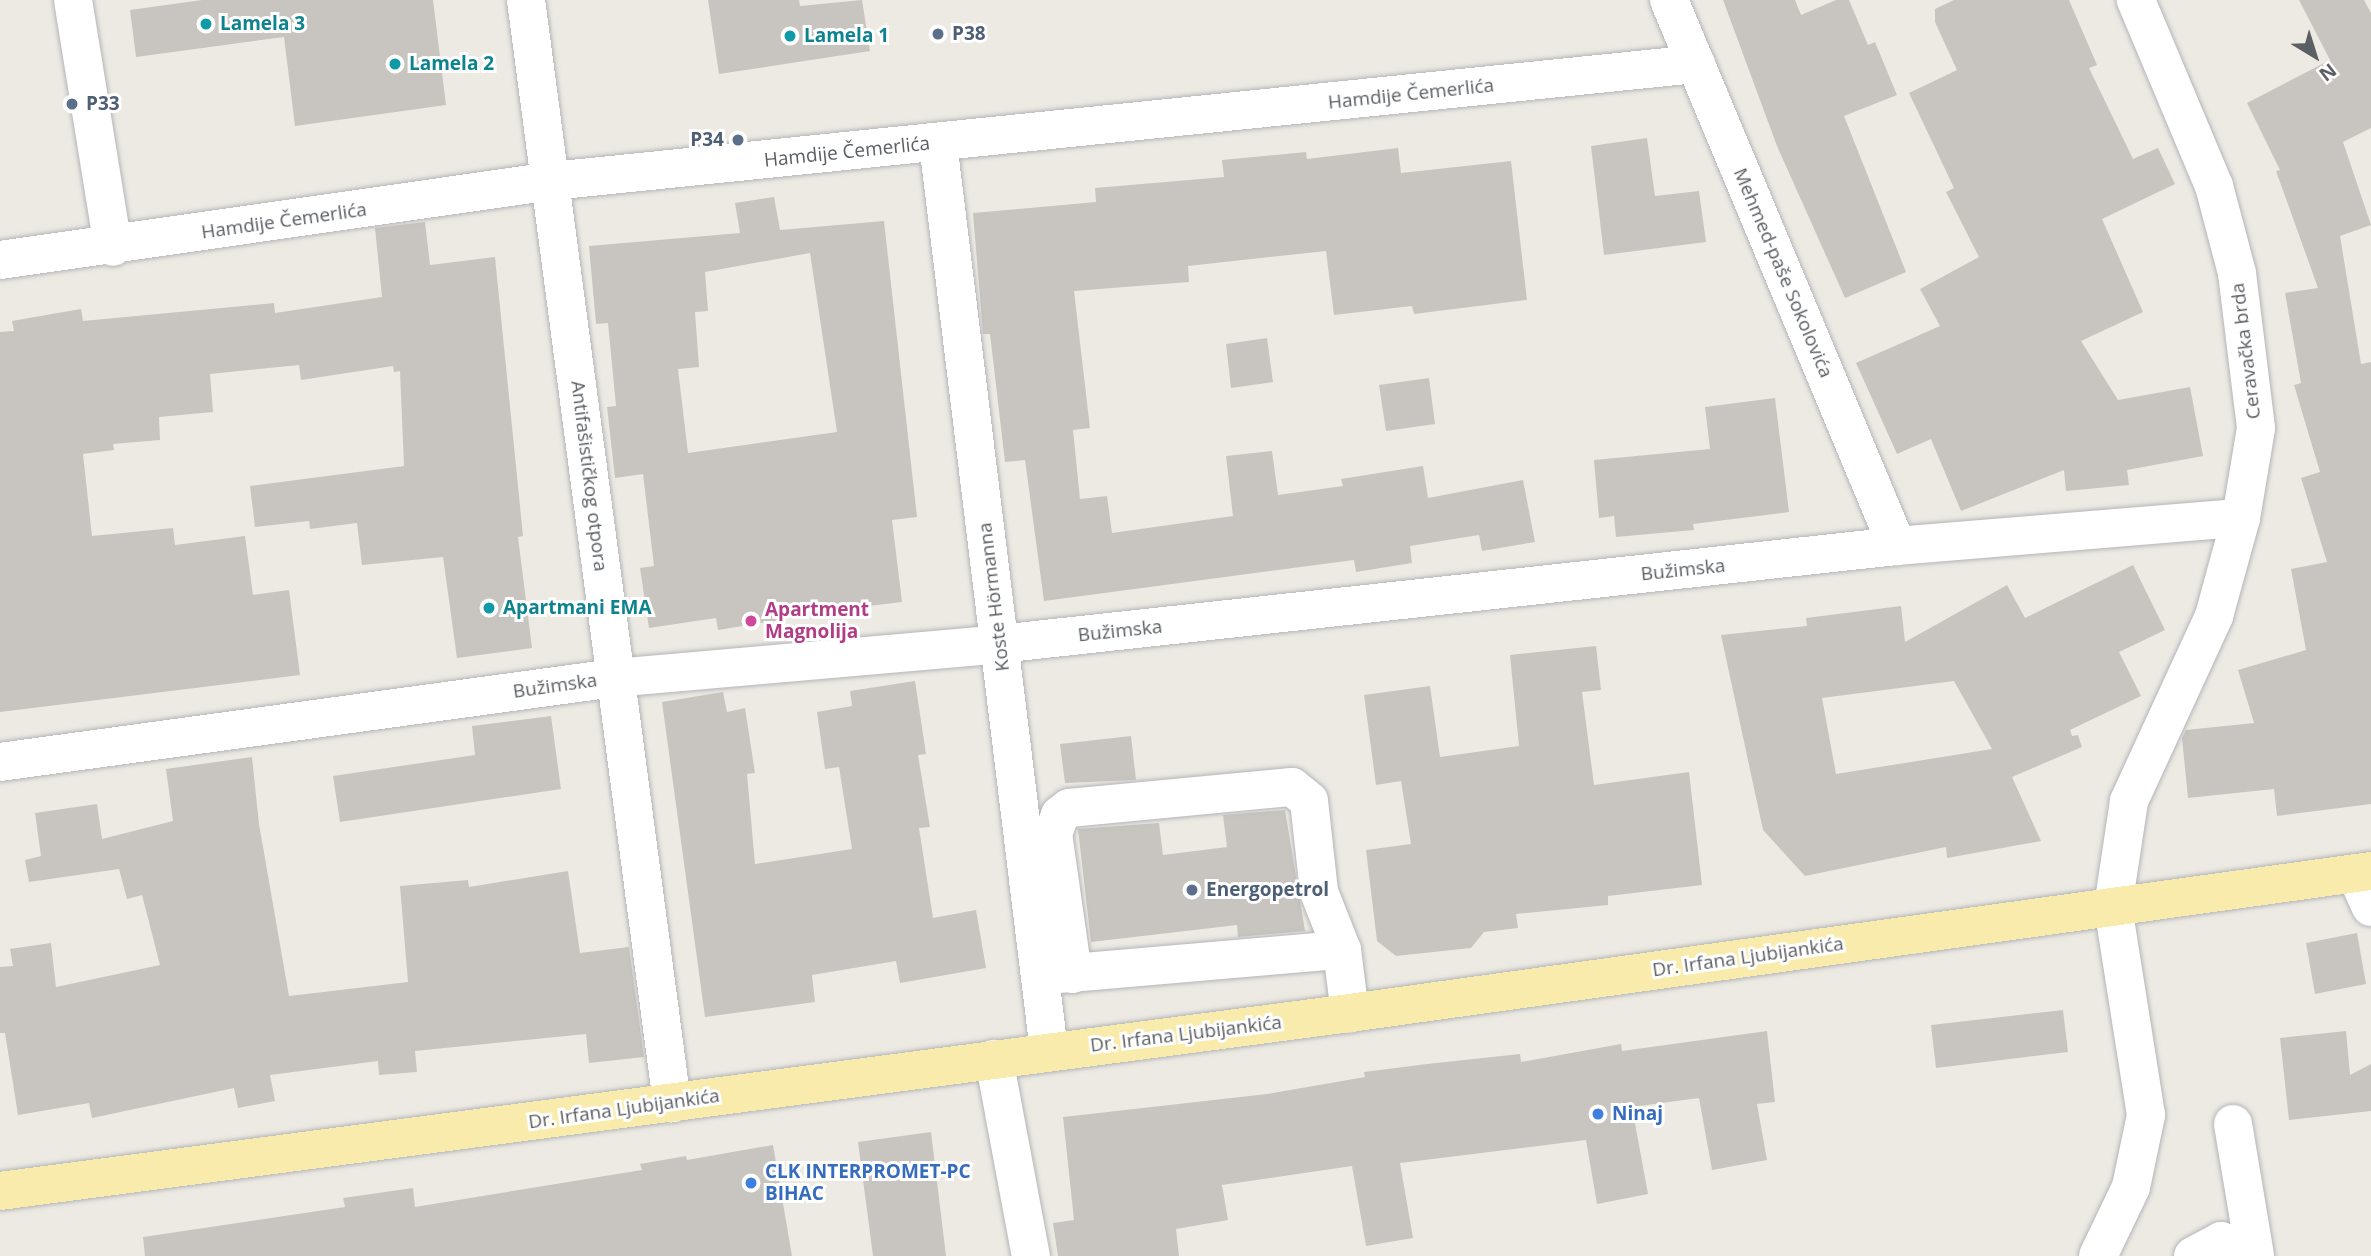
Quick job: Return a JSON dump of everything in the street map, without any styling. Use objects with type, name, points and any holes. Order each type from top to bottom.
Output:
[{"type":"main road","name":"Dr. Irfana Ljubijankića","points":[[0,1191],[1350,1013],[2113,907],[2366,884]]},
{"type":"street","points":[[73,0],[113,247]]},
{"type":"street","name":"Antifašističkog otpora","points":[[526,0],[672,1102]]},
{"type":"street","name":"Mehmed-paše Sokolovića","points":[[1669,0],[1897,546]]},
{"type":"street","name":"Ceravačka brda","points":[[2098,1256],[2131,1188],[2146,1115],[2113,907],[2129,802],[2214,616],[2241,518],[2256,428],[2237,273],[2214,186],[2136,0]]},
{"type":"street","name":"Hamdije Čemerlića","points":[[0,260],[113,247],[552,181],[1696,65]]},
{"type":"street","name":"Koste Hörmanna","points":[[938,143],[999,644],[1056,975],[1049,1051]]},
{"type":"street","name":"Bužimska","points":[[0,762],[614,678],[999,644],[1897,546],[2241,518]]},
{"type":"street","points":[[1342,950],[1056,975],[1053,834],[1060,816],[1069,808],[1090,803],[1292,787],[1301,791],[1311,810],[1319,891],[1342,950],[1350,1013]]},
{"type":"street","points":[[994,1059],[1031,1256]]},
{"type":"street","points":[[2233,1124],[2255,1256]]},
{"type":"street","points":[[2193,1256],[2221,1241],[2245,1256]]},
{"type":"building","points":[[202,0],[433,0],[446,105],[295,126],[284,37],[136,57],[130,10]]},
{"type":"building","name":"Lamela 1","points":[[708,0],[799,0],[800,6],[862,0],[870,51],[719,74]]},
{"type":"building","points":[[1723,0],[1795,0],[1801,15],[1836,0],[1849,0],[1868,45],[1875,42],[1897,95],[1844,116],[1906,272],[1845,298],[1777,146]]},
{"type":"building","points":[[1954,0],[2069,0],[2097,65],[2089,68],[2133,159],[2158,148],[2175,184],[2102,219],[2143,312],[2081,341],[2118,400],[2190,387],[2203,456],[2127,470],[2129,485],[2066,491],[2064,470],[1961,511],[1931,439],[1897,454],[1856,363],[1940,326],[1920,289],[1979,257],[1946,192],[1954,188],[1909,93],[1957,70],[1935,22],[1935,9]]},
{"type":"building","points":[[2299,0],[2364,0],[2371,13],[2371,128],[2343,142],[2371,225],[2340,236],[2361,364],[2371,362],[2371,804],[2277,816],[2274,789],[2188,798],[2182,738],[2186,730],[2254,723],[2238,670],[2306,650],[2291,569],[2327,562],[2301,478],[2320,472],[2294,385],[2301,383],[2285,293],[2318,288],[2276,171],[2280,170],[2247,103],[2330,60]]},
{"type":"building","points":[[1647,138],[1655,196],[1699,191],[1706,242],[1604,255],[1591,146]]},
{"type":"building","points":[[1398,148],[1401,173],[1511,161],[1527,300],[1414,314],[1412,306],[1334,315],[1326,251],[1188,266],[1189,282],[1074,291],[1090,428],[1073,430],[1080,499],[1107,496],[1112,533],[1233,516],[1226,456],[1272,451],[1278,495],[1343,486],[1341,479],[1423,466],[1428,498],[1523,480],[1535,542],[1482,551],[1479,535],[1410,546],[1412,563],[1356,572],[1354,560],[1044,601],[1025,460],[1005,462],[990,334],[983,334],[973,213],[1096,202],[1095,188],[1224,177],[1222,160],[1306,152],[1307,159]]},
{"type":"building","points":[[774,197],[780,230],[884,221],[917,517],[892,520],[902,602],[785,616],[786,619],[718,630],[716,618],[649,628],[640,568],[654,566],[643,474],[615,478],[607,407],[616,406],[608,323],[596,324],[589,246],[740,233],[735,203]],"holes":[[[810,253],[837,432],[688,453],[678,369],[699,367],[695,312],[708,311],[705,272]]]},
{"type":"building","points":[[425,222],[430,265],[495,257],[523,536],[518,537],[532,648],[457,658],[443,557],[362,565],[357,523],[310,529],[309,521],[255,527],[250,486],[404,466],[400,371],[394,372],[393,366],[301,380],[299,365],[210,374],[213,412],[159,417],[160,440],[113,444],[114,450],[83,454],[92,536],[173,528],[175,545],[245,536],[253,595],[289,590],[300,675],[0,712],[0,332],[14,331],[12,321],[81,309],[83,321],[274,303],[275,313],[382,297],[375,228]]},
{"type":"building","points":[[1267,338],[1273,382],[1231,388],[1226,344]]},
{"type":"building","points":[[1429,378],[1435,424],[1386,431],[1379,385]]},
{"type":"building","points":[[1775,398],[1789,512],[1693,524],[1694,530],[1616,537],[1614,516],[1599,518],[1594,460],[1710,449],[1705,407]]},
{"type":"building","points":[[2133,565],[2165,630],[2119,652],[2141,696],[2070,730],[2072,736],[2078,735],[2082,747],[2012,777],[2041,841],[1947,858],[1946,847],[1805,876],[1763,830],[1721,635],[1807,626],[1806,618],[1901,606],[1905,642],[2007,585],[2025,618]],"holes":[[[1954,681],[1992,749],[1836,774],[1822,698]]]},
{"type":"building","points":[[1596,646],[1601,690],[1582,692],[1594,785],[1689,772],[1702,885],[1608,896],[1608,905],[1516,914],[1518,928],[1484,932],[1471,948],[1396,956],[1377,941],[1366,850],[1411,844],[1401,781],[1376,785],[1364,695],[1430,686],[1440,757],[1519,746],[1510,655]]},
{"type":"building","points":[[915,681],[926,754],[918,755],[930,827],[919,828],[933,918],[976,910],[986,968],[900,983],[896,961],[812,975],[815,1002],[705,1017],[662,702],[723,692],[727,712],[745,708],[755,773],[747,774],[755,864],[852,849],[839,767],[825,769],[817,712],[852,706],[850,691]]},
{"type":"building","points":[[551,716],[561,789],[340,822],[333,776],[475,755],[472,726]]},
{"type":"building","points":[[1131,736],[1136,780],[1065,783],[1060,744]]},
{"type":"building","points":[[252,757],[259,824],[289,996],[408,982],[400,886],[468,880],[469,887],[568,871],[580,953],[629,947],[644,1057],[589,1063],[586,1034],[415,1051],[417,1072],[379,1075],[378,1061],[270,1075],[275,1101],[238,1108],[234,1088],[92,1118],[89,1103],[18,1115],[5,1033],[0,1033],[0,967],[13,966],[10,949],[51,943],[56,987],[160,965],[142,895],[127,899],[119,869],[29,882],[25,860],[41,856],[35,813],[97,804],[102,839],[173,821],[166,769]]},
{"type":"building","name":"Energopetrol","points":[[1285,810],[1305,931],[1238,937],[1237,925],[1091,942],[1078,829],[1159,823],[1163,855],[1227,847],[1223,815]]},
{"type":"building","points":[[2357,933],[2366,984],[2315,994],[2306,943]]},
{"type":"building","points":[[2063,1010],[2068,1052],[1936,1068],[1931,1025]]},
{"type":"building","points":[[1767,1031],[1775,1102],[1757,1104],[1767,1160],[1712,1170],[1699,1098],[1632,1107],[1648,1194],[1597,1204],[1586,1140],[1400,1163],[1413,1238],[1366,1246],[1352,1166],[1222,1185],[1228,1220],[1176,1229],[1179,1256],[1058,1256],[1053,1223],[1074,1220],[1063,1117],[1267,1094],[1365,1077],[1364,1072],[1427,1064],[1520,1054],[1521,1062],[1621,1044],[1622,1051]]},
{"type":"building","points":[[2346,1031],[2350,1075],[2371,1064],[2371,1111],[2289,1120],[2280,1038]]},
{"type":"building","points":[[931,1132],[946,1256],[873,1256],[858,1142]]},
{"type":"building","points":[[773,1145],[792,1256],[145,1256],[143,1237],[345,1207],[343,1198],[413,1188],[415,1207],[642,1170],[640,1164],[686,1156],[687,1160]]},
{"type":"place","name":"Lamela 3","points":[[206,24]]},
{"type":"place","name":"P38","points":[[938,34]]},
{"type":"place","name":"Lamela 1","points":[[790,36]]},
{"type":"place","name":"Lamela 2","points":[[395,64]]},
{"type":"place","name":"P33","points":[[72,104]]},
{"type":"place","name":"P34","points":[[738,140]]},
{"type":"place","name":"Apartmani EMA","points":[[489,608]]},
{"type":"place","name":"Apartment Magnolija","points":[[751,621]]},
{"type":"place","name":"Energopetrol","points":[[1192,890]]},
{"type":"place","name":"Ninaj","points":[[1598,1114]]},
{"type":"place","name":"CLK INTERPROMET-PC BIHAC","points":[[751,1183]]}]
